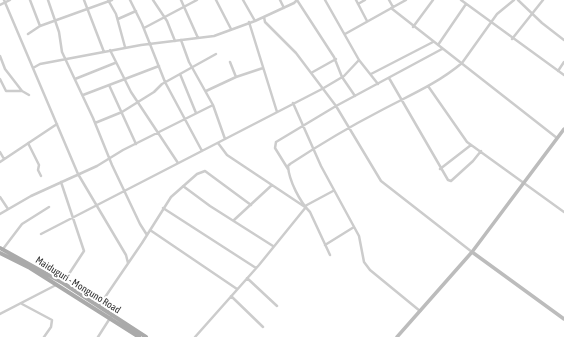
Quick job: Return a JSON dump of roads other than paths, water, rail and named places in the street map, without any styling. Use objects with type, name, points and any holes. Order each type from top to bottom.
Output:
[{"type":"main road","name":"Maiduguri - Monguno Road","points":[[1,250],[63,283],[98,306],[139,337]]},
{"type":"main road","name":"Maiduguri - Monguno Road","points":[[1,250],[146,337]]},
{"type":"street","points":[[0,5],[5,1],[10,0]]},
{"type":"street","points":[[30,0],[40,26]]},
{"type":"street","points":[[48,0],[56,21],[66,60],[83,95],[109,158],[140,224],[147,235]]},
{"type":"street","points":[[84,0],[104,52]]},
{"type":"street","points":[[28,34],[40,26],[112,0]]},
{"type":"street","points":[[130,0],[144,28],[165,82],[202,151]]},
{"type":"street","points":[[153,0],[167,21],[175,41]]},
{"type":"street","points":[[181,0],[198,38]]},
{"type":"street","points":[[144,28],[197,0]]},
{"type":"street","points":[[216,0],[231,29]]},
{"type":"street","points":[[243,0],[255,21]]},
{"type":"street","points":[[280,0],[284,8]]},
{"type":"street","points":[[33,68],[40,64],[125,47],[214,36],[255,21],[284,8],[297,0],[336,59],[342,77],[355,96]]},
{"type":"street","points":[[325,0],[359,60],[378,84]]},
{"type":"street","points":[[356,0],[367,21]]},
{"type":"street","points":[[358,4],[365,0]]},
{"type":"street","points":[[389,0],[392,8],[413,26],[557,138]]},
{"type":"street","points":[[345,34],[406,0]]},
{"type":"street","points":[[413,26],[433,0]]},
{"type":"street","points":[[288,170],[290,164],[313,148],[349,127],[428,86],[462,63],[497,14],[514,0]]},
{"type":"street","points":[[518,0],[532,14],[564,40]]},
{"type":"street","points":[[512,39],[543,0]]},
{"type":"street","points":[[5,1],[78,174],[98,205],[128,258],[128,264]]},
{"type":"street","points":[[108,1],[118,19],[125,47]]},
{"type":"street","points":[[438,45],[464,2],[512,39],[564,75]]},
{"type":"street","points":[[118,19],[136,11]]},
{"type":"street","points":[[264,17],[265,22],[296,53],[336,106],[381,181],[472,252],[564,319]]},
{"type":"street","points":[[249,22],[277,112]]},
{"type":"street","points":[[181,40],[184,53],[213,105],[225,139]]},
{"type":"street","points":[[371,74],[433,42]]},
{"type":"street","points":[[330,255],[310,212],[305,206],[288,170],[274,148],[274,144],[336,106],[442,49]]},
{"type":"street","points":[[110,50],[124,79],[157,133],[178,163]]},
{"type":"street","points":[[95,123],[122,112],[165,82],[193,68],[216,54]]},
{"type":"street","points":[[0,56],[5,69],[22,91],[29,95]]},
{"type":"street","points":[[311,73],[336,59]]},
{"type":"street","points":[[41,234],[322,89],[342,77],[359,60]]},
{"type":"street","points":[[230,62],[236,77]]},
{"type":"street","points":[[558,71],[564,62]]},
{"type":"street","points":[[75,79],[115,63]]},
{"type":"street","points":[[83,95],[159,66]]},
{"type":"street","points":[[206,91],[236,77],[263,68]]},
{"type":"street","points":[[180,74],[196,113]]},
{"type":"street","points":[[389,78],[440,169],[450,181],[473,161],[481,151]]},
{"type":"street","points":[[0,79],[6,91],[22,91]]},
{"type":"street","points":[[109,85],[136,144]]},
{"type":"street","points":[[428,86],[467,142],[564,212]]},
{"type":"street","points":[[293,103],[302,126],[333,191],[359,236],[364,262],[370,270],[420,311]]},
{"type":"street","points":[[0,214],[213,105]]},
{"type":"street","points":[[0,162],[57,124]]},
{"type":"street","points":[[397,337],[472,252],[564,129]]},
{"type":"street","points":[[28,143],[39,165],[38,170],[41,176]]},
{"type":"street","points":[[218,143],[227,155],[298,204],[305,206]]},
{"type":"street","points":[[440,169],[471,145]]},
{"type":"street","points":[[0,152],[4,159]]},
{"type":"street","points":[[98,306],[128,264],[171,197],[197,174],[205,171],[251,205]]},
{"type":"street","points":[[61,182],[84,251],[63,283]]},
{"type":"street","points":[[234,220],[272,185]]},
{"type":"street","points":[[183,186],[210,206],[273,246]]},
{"type":"street","points":[[195,337],[256,268],[305,206],[333,191]]},
{"type":"street","points":[[0,197],[8,209]]},
{"type":"street","points":[[1,250],[22,224],[35,214],[49,207]]},
{"type":"street","points":[[163,208],[256,268]]},
{"type":"street","points":[[325,245],[354,228]]},
{"type":"street","points":[[150,230],[237,289]]},
{"type":"street","points":[[247,278],[277,306]]},
{"type":"street","points":[[0,314],[22,304],[56,284]]},
{"type":"street","points":[[231,296],[263,327]]},
{"type":"street","points":[[22,304],[52,320],[51,326],[44,337]]},
{"type":"street","points":[[98,337],[112,317]]}]
